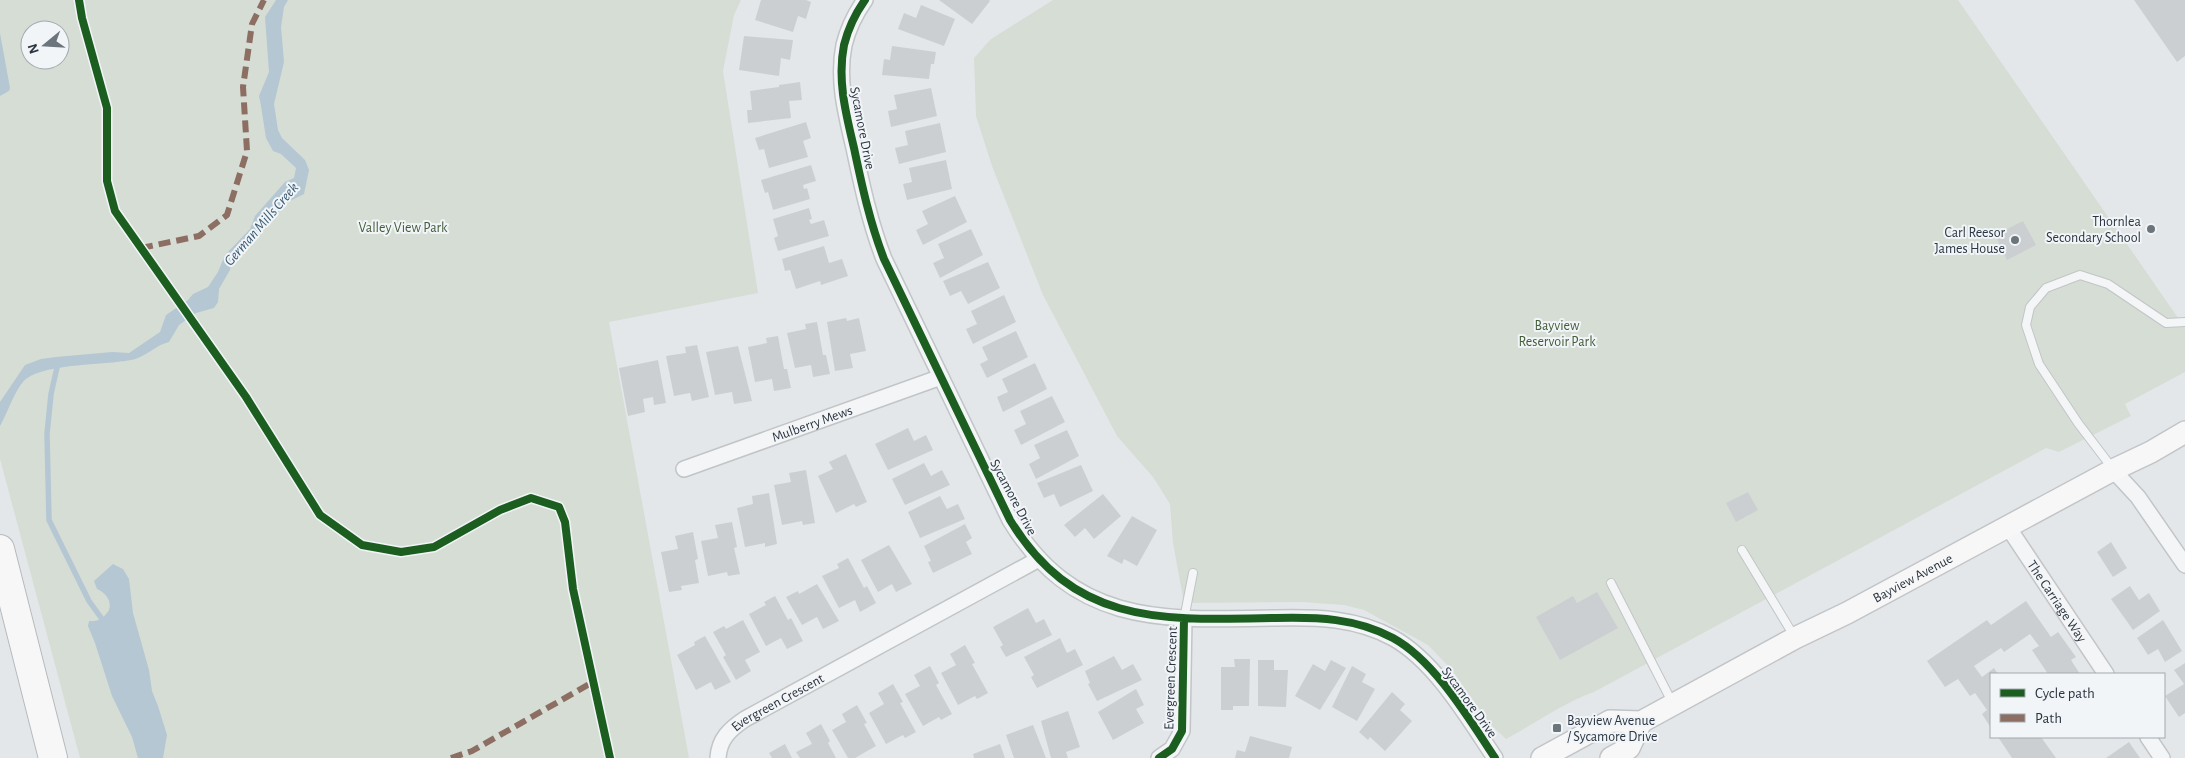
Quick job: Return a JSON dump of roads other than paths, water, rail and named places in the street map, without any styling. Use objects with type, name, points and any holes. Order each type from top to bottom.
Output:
[{"type":"highway","points":[[0,549],[53,758]]},
{"type":"main road","name":"Bayview Avenue","points":[[1542,758],[1610,721],[1640,722],[1674,705],[1795,638],[1847,613],[2151,452],[2185,432]]},
{"type":"main road","points":[[1611,758],[1629,748],[1640,722]]},
{"type":"street","name":"Sycamore Drive","points":[[865,0],[849,27],[844,46],[842,66],[844,101],[873,231],[884,259],[1010,520],[1037,560],[1057,577],[1080,592],[1106,604],[1134,613],[1184,619],[1321,617],[1346,620],[1368,627],[1394,639],[1418,656],[1440,680],[1495,758]]},
{"type":"street","name":"Mulberry Mews","points":[[684,468],[941,377]]},
{"type":"street","points":[[2114,470],[2138,497],[2185,565]]},
{"type":"street","name":"The Carriage Way","points":[[2008,527],[2105,673]]},
{"type":"street","name":"Evergreen Crescent","points":[[718,758],[720,744],[725,736],[734,726],[745,719],[1037,560]]},
{"type":"street","name":"Evergreen Crescent","points":[[1159,758],[1172,750],[1182,730],[1184,619]]},
{"type":"street","points":[[2149,738],[2162,758]]},
{"type":"lane","points":[[2114,470],[2078,423],[2039,364],[2026,326],[2030,306],[2046,288],[2080,275],[2108,284],[2166,323],[2185,322]]},
{"type":"lane","points":[[1742,550],[1795,638]]},
{"type":"lane","points":[[1184,619],[1193,573]]},
{"type":"lane","points":[[1611,583],[1674,705]]},
{"type":"water","name":"German Mills Creek","points":[[276,0],[288,0],[284,7],[281,27],[284,62],[274,104],[278,130],[282,138],[305,160],[309,170],[304,194],[286,203],[274,217],[264,221],[251,239],[232,259],[230,270],[219,289],[218,302],[214,308],[196,313],[179,325],[169,342],[135,359],[59,368],[32,376],[20,386],[0,426],[0,402],[25,365],[41,359],[56,357],[112,352],[129,353],[160,332],[166,315],[188,300],[193,294],[208,287],[218,272],[225,255],[250,229],[255,216],[285,182],[294,178],[296,168],[281,154],[273,151],[266,138],[259,96],[269,72],[265,17]]},
{"type":"water","points":[[0,33],[10,88],[9,91],[0,96]]},
{"type":"water","points":[[113,564],[123,569],[129,579],[133,613],[149,670],[152,691],[167,735],[163,758],[138,758],[132,737],[112,696],[88,626],[89,621],[100,619],[109,610],[110,603],[103,593],[97,589],[94,581]]},
{"type":"waterway","points":[[58,363],[51,394],[47,434],[49,520],[89,601],[102,619]]},
{"type":"place","name":"Thornlea Secondary School","points":[[2151,229]]},
{"type":"place","name":"Carl Reesor James House","points":[[2015,240]]},
{"type":"place","name":"Bayview Avenue / Sycamore Drive","points":[[1557,728]]},
{"type":"park label","name":"Valley View Park","points":[[403,227]]},
{"type":"park label","name":"Bayview Reservoir Park","points":[[1557,334]]}]
